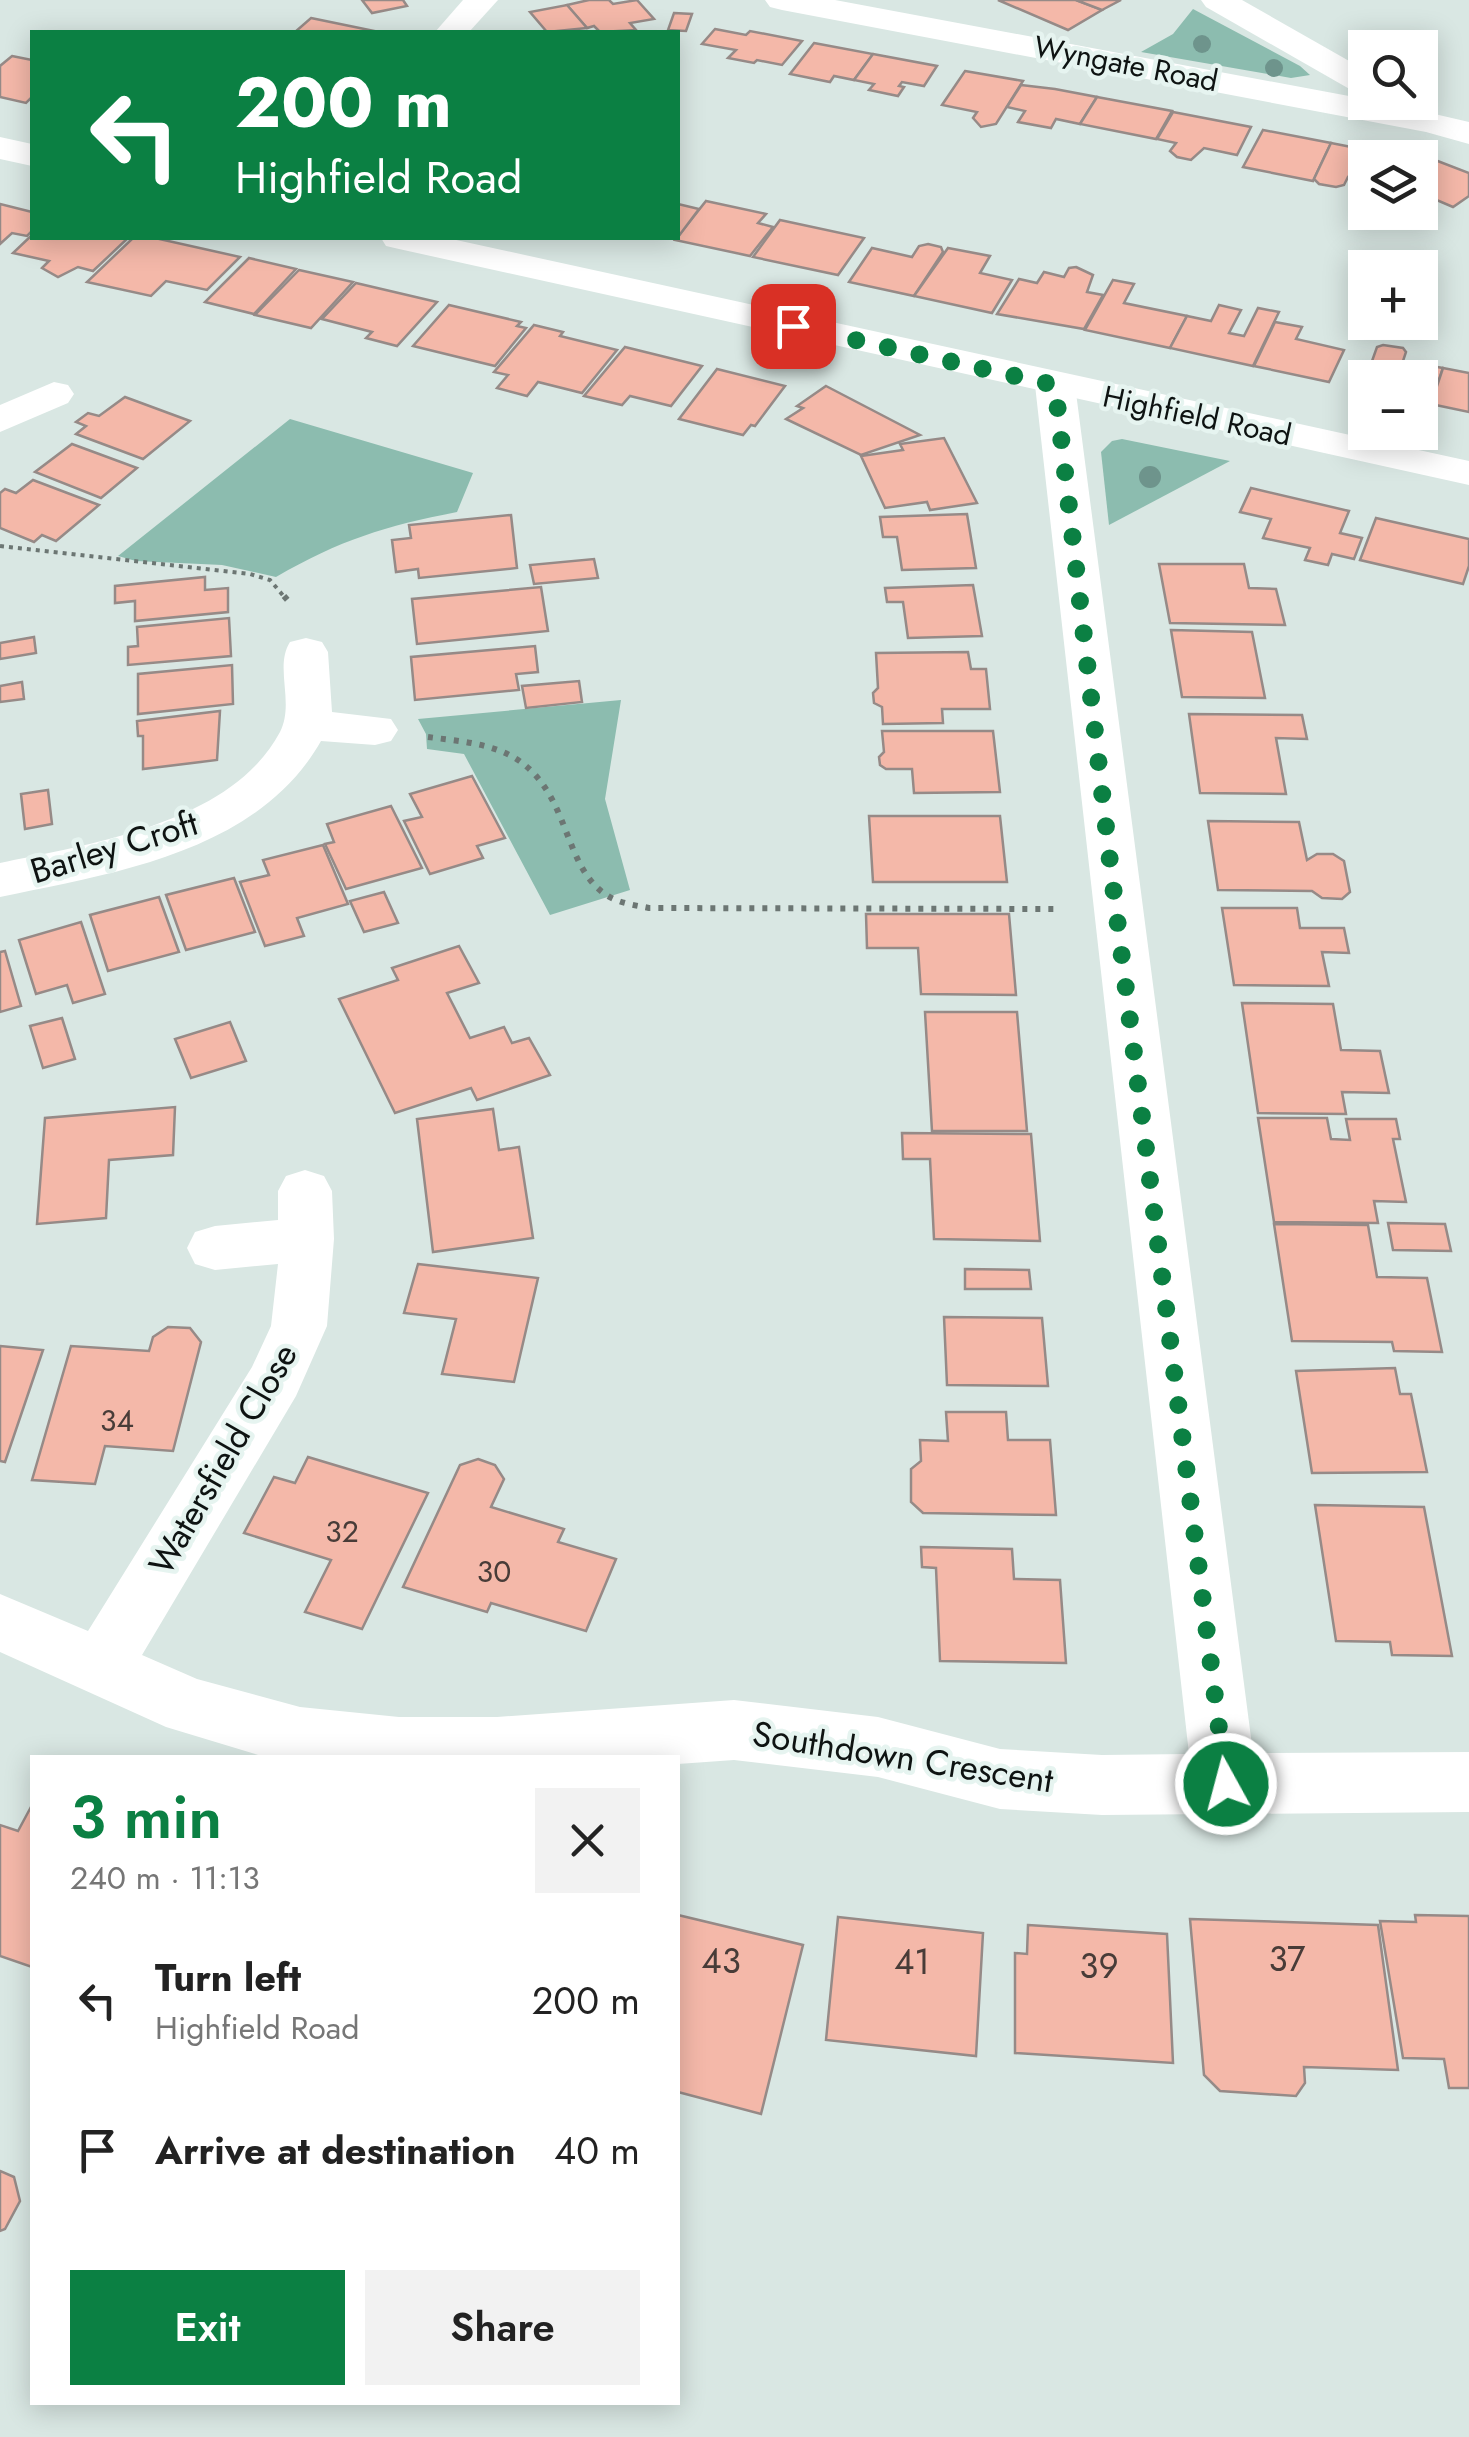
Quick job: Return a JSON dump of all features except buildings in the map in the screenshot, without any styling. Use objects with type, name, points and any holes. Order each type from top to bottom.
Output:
[{"type":"street","points":[[453,30],[480,0]]},
{"type":"street","name":"Wyngate Road","points":[[782,0],[1432,122],[1469,134]]},
{"type":"street","points":[[1218,0],[1348,74]]},
{"type":"street","points":[[0,148],[30,155]]},
{"type":"street","name":"Highfield Road","points":[[408,240],[1469,473]]},
{"type":"street","points":[[1055,385],[1111,870],[1226,1784]]},
{"type":"street","points":[[0,418],[54,394]]},
{"type":"street","points":[[301,632],[307,725],[375,730]]},
{"type":"street","name":"Barley Croft","points":[[0,880],[142,846],[193,827],[236,805],[267,782],[292,753],[307,725]]},
{"type":"street","name":"Watersfield Close","points":[[100,1666],[276,1379],[298,1326],[306,1215],[215,1248]]},
{"type":"street","name":"Southdown Crescent","points":[[0,1622],[188,1706],[300,1737],[400,1747],[497,1747],[734,1730],[878,1747],[1000,1779],[1102,1785],[1469,1782]]},
{"type":"path","points":[[0,546],[250,574],[270,580],[301,632]]},
{"type":"path","points":[[422,736],[486,746],[517,759],[545,782],[561,806],[588,879],[604,894],[627,904],[649,908],[1072,909]]},
{"type":"green space","points":[[1193,9],[1310,75],[1291,78],[1141,52],[1173,34]]},
{"type":"green space","points":[[290,419],[473,473],[457,512],[364,536],[276,577],[222,565],[136,561],[118,556]]},
{"type":"green space","points":[[1122,439],[1230,461],[1109,525],[1101,452],[1112,441]]},
{"type":"green space","points":[[621,700],[605,799],[630,890],[550,915],[464,754],[427,749],[426,734],[418,719]]},
{"type":"route","points":[[793,326],[1055,385],[1111,870],[1226,1784]]}]
